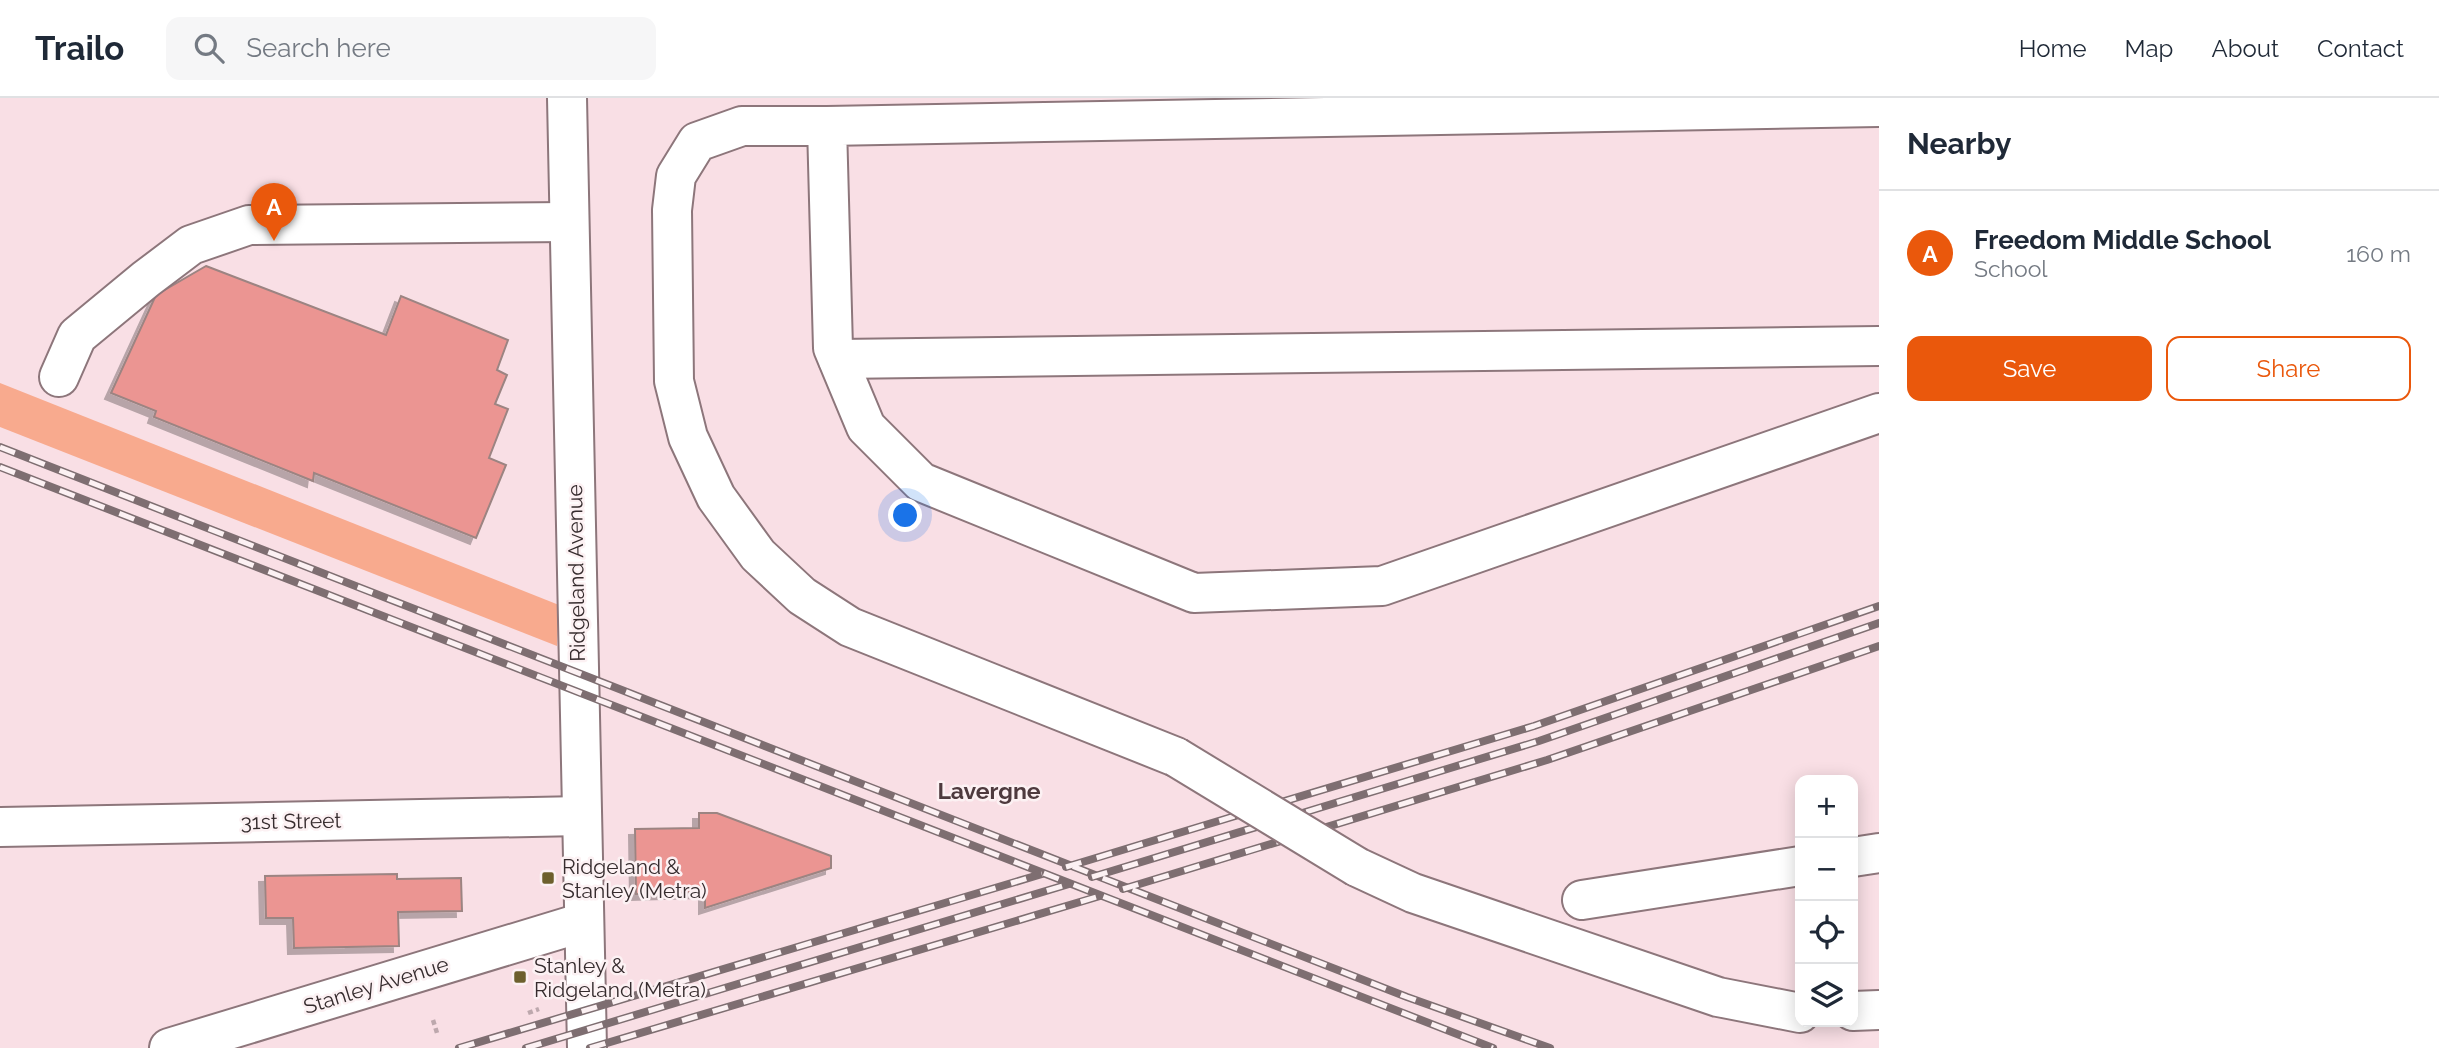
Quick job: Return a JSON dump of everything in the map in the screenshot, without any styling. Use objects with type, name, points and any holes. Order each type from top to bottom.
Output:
[{"type":"street","name":"Ridgeland Avenue","points":[[567,98],[587,1048]]},
{"type":"street","points":[[1795,1012],[1718,997],[1413,893],[1357,867],[1176,757],[849,627],[802,596],[758,555],[716,497],[688,437],[674,381],[672,210],[676,176],[697,142],[742,126],[1879,107]]},
{"type":"street","points":[[827,126],[833,348],[866,427],[921,482],[1194,593],[1382,586],[1879,413]]},
{"type":"street","points":[[59,377],[77,336],[146,279],[191,245],[249,225],[569,222]]},
{"type":"street","points":[[838,359],[1879,346]]},
{"type":"street","name":"31st Street","points":[[0,827],[582,816]]},
{"type":"street","points":[[1858,856],[1879,853]]},
{"type":"street","points":[[1581,901],[1795,867]]},
{"type":"street","name":"Stanley Avenue","points":[[169,1048],[584,922]]},
{"type":"street","points":[[1858,1011],[1879,1010]]},
{"type":"path","points":[[528,1013],[539,1009]]},
{"type":"path","points":[[433,1020],[437,1033]]},
{"type":"shaded area","points":[[0,383],[559,605],[557,646],[0,427]]},
{"type":"building","points":[[206,266],[386,335],[401,296],[508,340],[497,370],[507,375],[495,404],[508,409],[489,458],[506,465],[476,538],[314,473],[313,481],[154,417],[156,411],[111,393],[156,295]]},
{"type":"building","points":[[699,813],[717,813],[831,856],[831,868],[705,908],[705,892],[636,894],[635,829],[699,828]]},
{"type":"building","points":[[397,874],[397,879],[461,878],[462,911],[398,912],[399,946],[294,948],[293,918],[266,918],[265,876]]},
{"type":"railway","points":[[0,447],[1407,997],[1550,1048]]},
{"type":"railway","points":[[0,467],[1493,1048]]},
{"type":"railway","points":[[1066,867],[1534,726],[1879,606]]},
{"type":"railway","points":[[1092,877],[1539,741],[1879,623]]},
{"type":"railway","points":[[1123,889],[1547,760],[1879,646]]},
{"type":"railway","points":[[459,1048],[1042,874]]},
{"type":"railway","points":[[526,1048],[1069,884]]},
{"type":"railway","points":[[590,1048],[1100,896]]},
{"type":"place","name":"Freedom Middle School","points":[[274,241]]},
{"type":"place","name":"Ridgeland & Stanley (Metra)","points":[[548,878]]},
{"type":"place","name":"Stanley & Ridgeland (Metra)","points":[[520,977]]},
{"type":"district","name":"Lavergne","points":[[989,790]]}]
